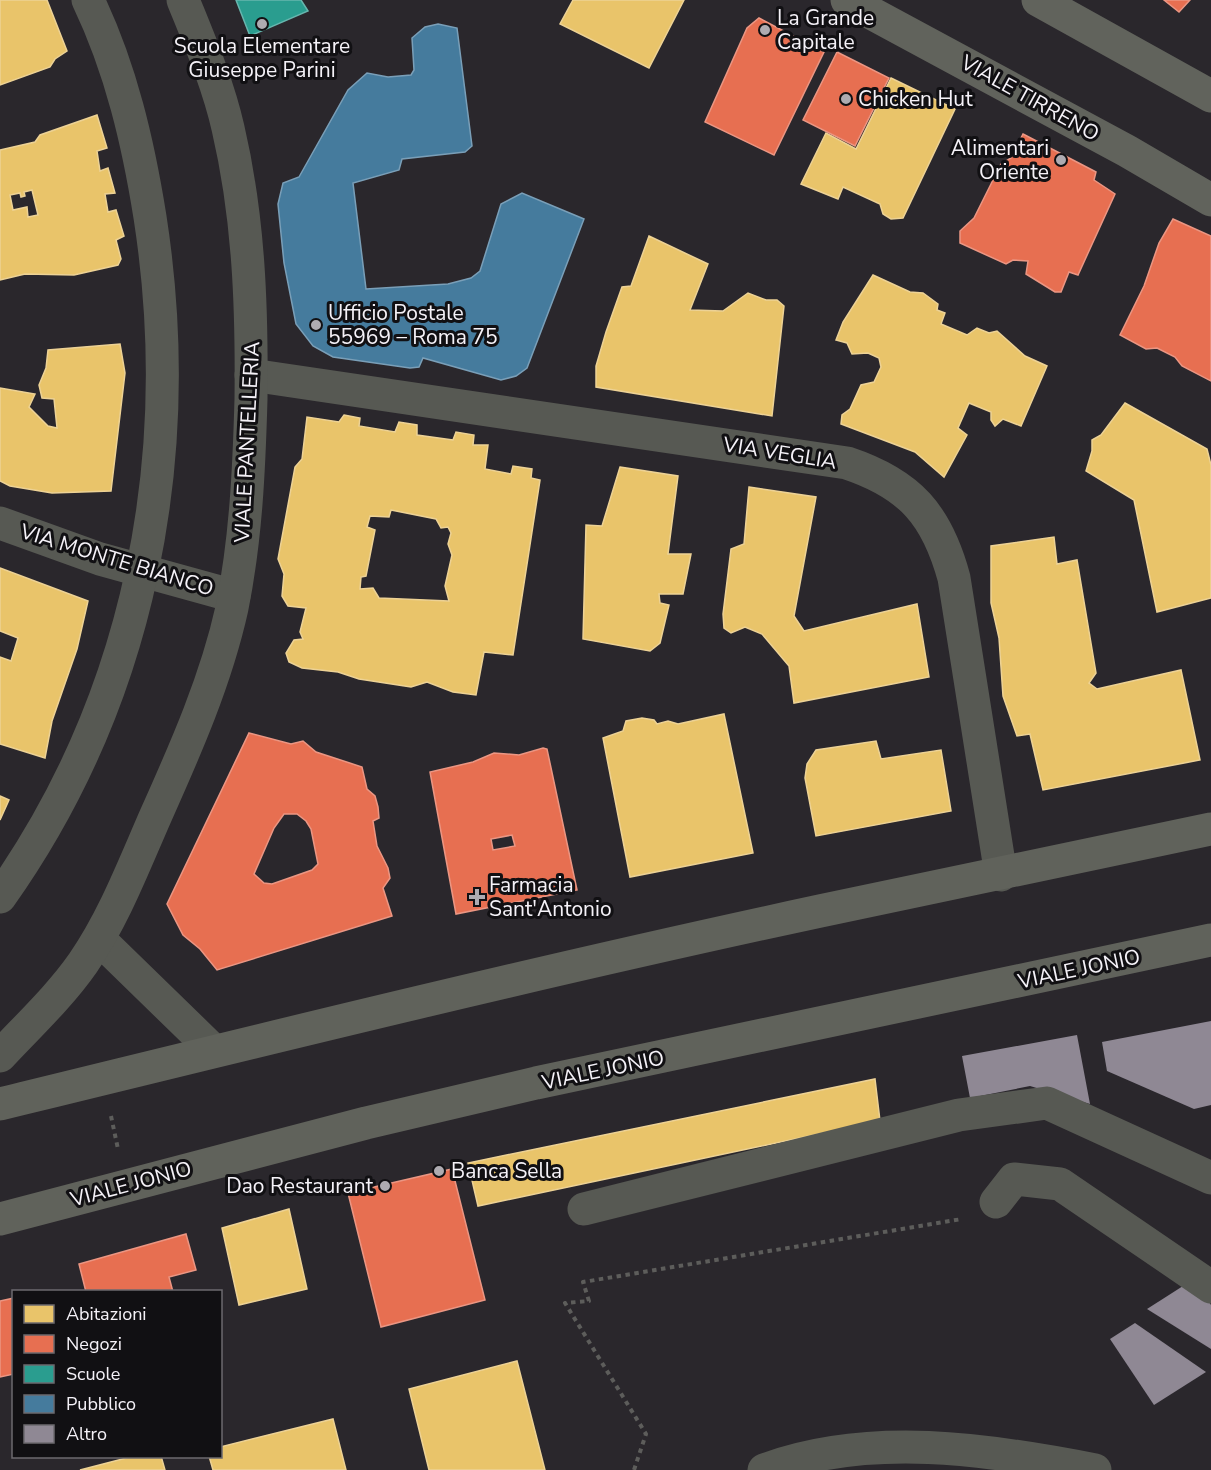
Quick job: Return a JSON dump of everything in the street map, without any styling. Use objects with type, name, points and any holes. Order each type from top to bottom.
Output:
[{"type":"main road","name":"VIALE TIRRENO","points":[[847,0],[1127,151],[1211,200]]},
{"type":"main road","points":[[1038,0],[1211,96]]},
{"type":"main road","points":[[0,1104],[213,1050],[820,911],[1211,829]]},
{"type":"main road","name":"VIALE JONIO","points":[[0,1219],[127,1184],[536,1083],[1211,940]]},
{"type":"street","points":[[0,897],[59,801],[90,733],[119,658],[143,572],[159,470],[162,382],[157,271],[145,188],[128,106],[114,62],[88,0]]},
{"type":"street","name":"VIALE PANTELLERIA","points":[[0,1056],[81,966],[99,939],[183,755],[212,677],[234,596],[248,507],[251,375],[250,281],[237,167],[214,82],[183,0]]},
{"type":"street","name":"VIA VEGLIA","points":[[251,375],[847,463],[880,475],[893,483],[920,505],[929,517],[942,540],[954,578],[1001,874]]},
{"type":"street","name":"VIA MONTE BIANCO","points":[[0,523],[143,572],[234,596]]},
{"type":"street","points":[[99,939],[213,1050]]},
{"type":"street","points":[[584,1209],[959,1115],[1047,1103],[1211,1178]]},
{"type":"street","points":[[996,1202],[1014,1179],[1060,1184],[1211,1287]]},
{"type":"street","points":[[764,1470],[835,1453],[909,1447],[999,1455],[1095,1470]]},
{"type":"path","points":[[109,1105],[120,1158]]},
{"type":"path","points":[[634,1470],[646,1434],[565,1303],[589,1301],[583,1282],[977,1217],[996,1202]]},
{"type":"building: Abitazioni","points":[[0,0],[47,0],[67,51],[55,59],[50,67],[0,85]]},
{"type":"building: Abitazioni","points":[[573,0],[684,0],[649,68],[560,24]]},
{"type":"building: Abitazioni","points":[[891,78],[955,109],[903,218],[891,219],[883,214],[880,204],[843,187],[838,199],[801,184],[826,133],[856,149]]},
{"type":"building: Abitazioni","points":[[375,84],[379,121],[326,215],[332,251],[288,254],[283,220],[309,214],[369,110],[363,92]]},
{"type":"building: Abitazioni","points":[[97,115],[107,148],[97,151],[100,171],[108,168],[115,193],[105,194],[108,212],[116,210],[124,236],[116,240],[121,259],[118,265],[74,275],[25,274],[0,280],[0,150],[35,142],[40,135]],"holes":[[[32,190],[38,215],[28,217],[27,207],[13,210],[10,195],[20,193],[21,197],[25,196],[24,192]]]},
{"type":"building: Abitazioni","points":[[649,236],[708,264],[690,310],[723,311],[748,293],[766,300],[777,300],[784,306],[772,416],[596,387],[596,366],[606,332],[622,287],[631,286]]},
{"type":"building: Abitazioni","points":[[873,275],[910,292],[923,293],[938,304],[937,310],[945,313],[941,324],[967,335],[977,328],[989,333],[997,331],[1025,356],[1047,366],[1021,426],[1003,419],[995,426],[991,420],[991,412],[969,403],[958,428],[967,435],[944,477],[915,452],[841,424],[842,415],[850,409],[861,385],[874,382],[881,367],[879,358],[868,353],[852,354],[847,343],[836,340],[843,322]]},
{"type":"building: Abitazioni","points":[[120,344],[125,373],[111,491],[52,493],[10,486],[0,481],[0,388],[35,394],[29,407],[48,426],[57,428],[54,399],[42,398],[39,385],[46,368],[48,350]]},
{"type":"building: Abitazioni","points":[[1125,403],[1207,449],[1211,465],[1211,598],[1157,612],[1134,500],[1086,471],[1092,451],[1092,440],[1101,435]]},
{"type":"building: Abitazioni","points":[[344,415],[360,418],[359,426],[395,432],[399,422],[417,425],[417,435],[453,440],[456,432],[474,435],[473,445],[488,445],[485,469],[511,474],[513,466],[532,469],[531,478],[540,480],[513,655],[484,652],[476,695],[453,692],[427,682],[411,687],[359,679],[338,672],[302,668],[289,662],[286,653],[294,640],[303,639],[300,632],[306,608],[288,606],[282,596],[284,574],[278,559],[295,467],[302,459],[307,417],[339,422]],"holes":[[[391,510],[436,519],[441,528],[448,527],[451,533],[448,544],[452,555],[445,586],[449,601],[379,598],[373,588],[360,589],[361,577],[366,576],[375,530],[367,527],[370,516],[389,517]]]},
{"type":"building: Abitazioni","points":[[620,467],[678,476],[668,554],[691,554],[683,594],[659,594],[660,603],[669,605],[660,643],[650,651],[583,639],[586,525],[602,526]]},
{"type":"building: Abitazioni","points":[[749,487],[816,497],[794,616],[804,631],[917,604],[929,677],[794,703],[789,666],[762,634],[745,627],[731,633],[724,628],[723,614],[731,549],[744,544]]},
{"type":"building: Abitazioni","points":[[1054,537],[1057,564],[1077,560],[1096,673],[1089,683],[1097,689],[1181,670],[1200,760],[1043,790],[1030,734],[1017,736],[1003,696],[999,638],[991,603],[991,546]]},
{"type":"building: Abitazioni","points":[[0,568],[88,601],[77,649],[52,721],[45,758],[0,744],[0,657],[11,661],[18,638],[0,631]]},
{"type":"building: Abitazioni","points":[[724,714],[753,853],[630,877],[603,738],[623,731],[626,721],[642,718],[654,720],[657,724],[668,721],[678,724]]},
{"type":"building: Abitazioni","points":[[876,741],[881,759],[941,750],[951,811],[816,836],[805,778],[807,764],[816,750]]},
{"type":"building: Abitazioni","points":[[0,796],[9,800],[0,820]]},
{"type":"building: Abitazioni","points":[[875,1079],[880,1121],[478,1206],[468,1163]]},
{"type":"building: Abitazioni","points":[[289,1209],[307,1289],[239,1305],[222,1228]]},
{"type":"building: Abitazioni","points":[[517,1361],[545,1470],[429,1470],[409,1389]]},
{"type":"building: Abitazioni","points":[[333,1419],[346,1470],[213,1470],[210,1458],[222,1458],[222,1447]]},
{"type":"building: Abitazioni","points":[[126,1458],[162,1458],[165,1470],[80,1470]]},
{"type":"building: Negozi","points":[[1164,0],[1190,0],[1179,12]]},
{"type":"building: Negozi","points":[[759,18],[824,52],[774,155],[705,122],[747,28]]},
{"type":"building: Negozi","name":"Chicken Hut","points":[[837,52],[889,78],[855,146],[803,120]]},
{"type":"building: Negozi","points":[[1023,134],[1096,172],[1094,180],[1115,194],[1078,275],[1069,272],[1061,292],[1055,292],[1026,274],[1028,261],[1013,260],[1006,264],[960,243],[960,231],[974,218],[1001,164],[1011,158]]},
{"type":"building: Negozi","points":[[1173,219],[1211,236],[1211,381],[1182,366],[1175,357],[1157,348],[1146,349],[1120,335],[1144,286],[1159,243]]},
{"type":"building: Negozi","points":[[249,733],[291,744],[303,741],[316,752],[362,767],[367,789],[375,796],[378,807],[379,818],[373,821],[377,846],[388,868],[390,878],[383,888],[392,916],[217,970],[200,949],[183,935],[167,904]],"holes":[[[284,814],[297,814],[306,821],[311,829],[318,864],[312,870],[272,884],[264,883],[254,874],[274,828]]]},
{"type":"building: Negozi","points":[[543,748],[547,749],[577,890],[456,914],[430,772],[473,762],[494,753],[519,755]],"holes":[[[512,835],[515,846],[493,850],[491,839]]]},
{"type":"building: Negozi","points":[[452,1169],[485,1300],[381,1327],[348,1193]]},
{"type":"building: Negozi","points":[[186,1234],[196,1270],[169,1277],[172,1290],[86,1290],[79,1264]]},
{"type":"building: Negozi","points":[[12,1298],[12,1374],[0,1377],[0,1301]]},
{"type":"building: Scuole","name":"Scuola Elementare Giuseppe Parini","points":[[236,0],[301,0],[308,11],[250,36]]},
{"type":"building: Pubblico","points":[[438,24],[457,28],[472,146],[465,152],[402,159],[399,170],[353,183],[366,289],[448,284],[471,278],[480,271],[501,204],[522,193],[584,219],[527,368],[516,376],[501,380],[423,358],[419,367],[410,368],[333,357],[313,346],[296,324],[284,263],[278,204],[283,183],[299,177],[348,90],[367,73],[388,77],[411,75],[414,70],[412,38],[425,27]]},
{"type":"building: Altro","points":[[1211,1021],[1211,1105],[1194,1109],[1107,1071],[1102,1042]]},
{"type":"building: Altro","points":[[1077,1035],[1090,1104],[1030,1086],[970,1098],[962,1056]]},
{"type":"building: Altro","points":[[1194,1279],[1211,1305],[1211,1349],[1147,1309]]},
{"type":"building: Altro","points":[[1135,1323],[1206,1372],[1154,1405],[1110,1339]]},
{"type":"place","name":"Scuola Elementare Giuseppe Parini","points":[[262,24]]},
{"type":"place","name":"La Grande Capitale","points":[[765,30]]},
{"type":"place","name":"Chicken Hut","points":[[846,99]]},
{"type":"place","name":"Alimentari Oriente","points":[[1061,160]]},
{"type":"place","name":"Ufficio Postale 55969 – Roma 75","points":[[316,325]]},
{"type":"place","name":"Farmacia Sant'Antonio","points":[[477,897]]},
{"type":"place","name":"Banca Sella","points":[[439,1171]]},
{"type":"place","name":"Dao Restaurant","points":[[385,1186]]}]
